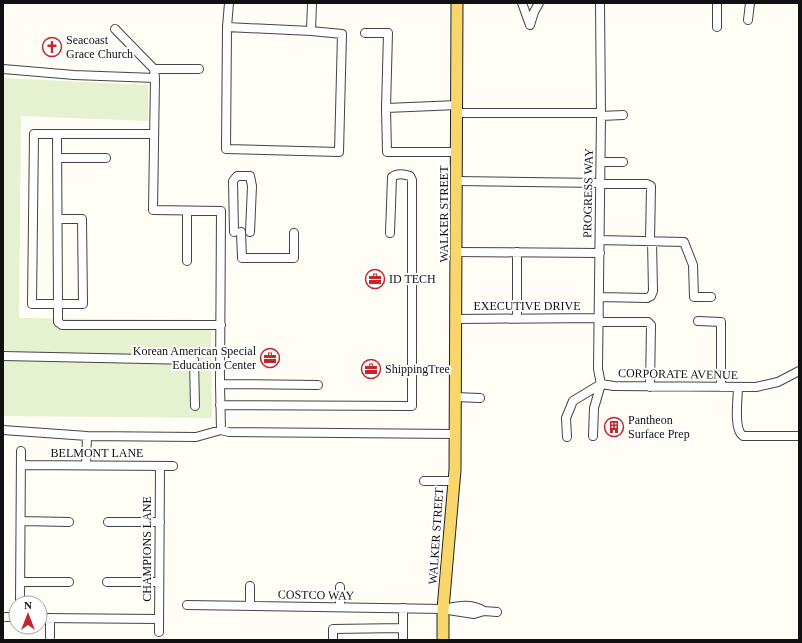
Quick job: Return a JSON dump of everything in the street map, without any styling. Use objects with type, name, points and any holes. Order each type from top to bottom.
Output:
[{"type":"main road","name":"WALKER STREET","points":[[443,640],[444,608],[454,481],[457,3]]},
{"type":"street","points":[[227,27],[342,34],[339,152],[226,149],[227,27],[229,3]]},
{"type":"street","points":[[311,31],[312,3]]},
{"type":"street","points":[[522,3],[530,25],[534,12],[539,3]]},
{"type":"street","name":"PROGRESS WAY","points":[[600,3],[601,162],[598,369],[601,384]]},
{"type":"street","points":[[717,27],[718,3]]},
{"type":"street","points":[[748,20],[750,3]]},
{"type":"street","points":[[115,29],[154,74],[153,210],[221,211],[221,430]]},
{"type":"street","points":[[365,33],[388,33],[386,108],[387,152],[457,152]]},
{"type":"street","points":[[3,69],[74,74],[154,74],[198,70]]},
{"type":"street","points":[[386,108],[623,115]]},
{"type":"street","points":[[58,219],[82,220],[83,304],[32,304],[34,134],[154,134]]},
{"type":"street","points":[[57,134],[58,322],[62,325],[221,325]]},
{"type":"street","points":[[58,158],[106,158]]},
{"type":"street","points":[[601,162],[623,162]]},
{"type":"street","points":[[220,404],[412,406],[412,180],[410,176],[407,175],[395,175],[392,177],[390,233]]},
{"type":"street","points":[[250,232],[252,186],[250,176],[237,176],[233,181],[242,258],[294,258],[294,233]]},
{"type":"street","points":[[457,181],[647,184],[651,186],[653,291],[651,296],[648,298],[599,297]]},
{"type":"street","points":[[186,211],[187,261]]},
{"type":"street","points":[[600,240],[684,242],[693,265],[694,297],[711,297]]},
{"type":"street","points":[[456,252],[600,253]]},
{"type":"street","points":[[516,318],[517,252]]},
{"type":"street","name":"EXECUTIVE DRIVE","points":[[456,319],[516,318],[648,322],[651,325],[650,387]]},
{"type":"street","points":[[698,321],[720,322],[721,387]]},
{"type":"street","points":[[3,356],[194,360],[195,406]]},
{"type":"street","name":"CORPORATE AVENUE","points":[[601,384],[614,386],[650,387],[756,387],[778,382],[798,374]]},
{"type":"street","points":[[220,384],[318,385]]},
{"type":"street","points":[[593,436],[594,408],[601,384]]},
{"type":"street","points":[[567,437],[566,418],[573,401],[601,384]]},
{"type":"street","points":[[738,387],[737,427],[740,434],[743,436],[799,436]]},
{"type":"street","points":[[455,397],[480,398]]},
{"type":"street","points":[[3,430],[87,436],[196,437],[221,430],[229,432],[455,434]]},
{"type":"street","points":[[86,465],[87,436]]},
{"type":"street","points":[[20,595],[21,451]]},
{"type":"street","name":"BELMONT LANE","points":[[21,465],[173,466]]},
{"type":"street","name":"CHAMPIONS LANE","points":[[159,632],[160,466]]},
{"type":"street","points":[[424,481],[454,481]]},
{"type":"street","points":[[21,521],[69,522]]},
{"type":"street","points":[[108,522],[160,522]]},
{"type":"street","points":[[21,582],[69,582]]},
{"type":"street","points":[[107,582],[159,582]]},
{"type":"street","points":[[250,586],[250,606]]},
{"type":"street","points":[[340,586],[340,607]]},
{"type":"street","name":"COSTCO WAY","points":[[188,605],[444,608],[474,614],[484,611],[497,612]]},
{"type":"street","points":[[403,640],[404,608]]},
{"type":"street","points":[[50,637],[50,618],[159,619]]},
{"type":"street","points":[[333,640],[333,628],[403,628]]},
{"type":"green space","points":[[3,78],[148,85],[148,121],[21,116],[19,318],[211,320],[212,418],[3,416]]},
{"type":"place","name":"Seacoast Grace Church","points":[[52,47]]},
{"type":"place","name":"ID TECH","points":[[375,279]]},
{"type":"place","name":"Korean American Special Education Center","points":[[270,358]]},
{"type":"place","name":"ShippingTree","points":[[371,369]]},
{"type":"place","name":"Pantheon Surface Prep","points":[[614,427]]}]
